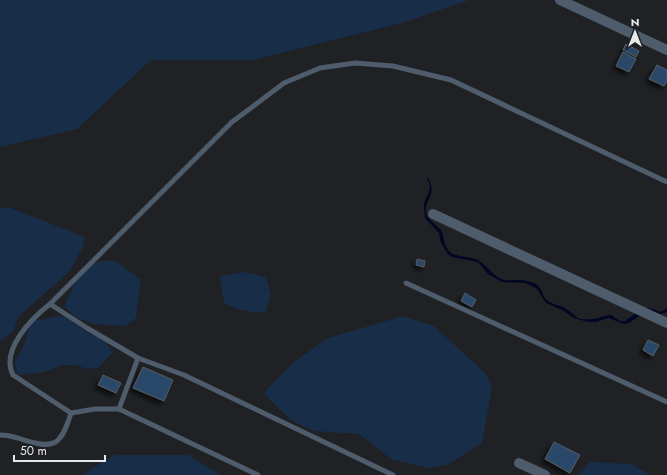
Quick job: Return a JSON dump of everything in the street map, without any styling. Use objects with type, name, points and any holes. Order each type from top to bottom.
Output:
[{"type":"street","points":[[560,0],[579,4],[667,50]]},
{"type":"street","points":[[433,214],[667,323]]},
{"type":"street","points":[[520,463],[545,475]]},
{"type":"lane","points":[[258,475],[119,409],[95,409],[71,413],[13,375],[10,370],[9,361],[15,344],[27,325],[50,304],[232,122],[284,83],[320,68],[355,63],[393,66],[451,80],[667,182]]},
{"type":"lane","points":[[406,283],[667,402]]},
{"type":"lane","points":[[50,304],[138,358],[184,375],[393,475]]},
{"type":"lane","points":[[119,409],[138,358]]},
{"type":"lane","points":[[0,435],[13,437],[36,444],[56,443],[64,434],[71,413]]},
{"type":"shaded area","points":[[0,0],[469,0],[402,23],[253,60],[151,60],[77,129],[0,147]]},
{"type":"shaded area","points":[[428,178],[432,189],[426,208],[426,213],[430,220],[440,229],[447,249],[452,253],[478,260],[504,280],[521,280],[537,284],[545,298],[565,308],[578,318],[591,319],[611,315],[618,320],[625,321],[642,309],[649,308],[661,312],[667,308],[667,312],[661,314],[646,311],[629,323],[625,324],[608,318],[596,322],[588,322],[574,318],[564,311],[546,303],[534,287],[525,283],[502,282],[488,274],[478,262],[452,257],[448,254],[441,243],[439,233],[425,218],[424,204],[430,190]]},
{"type":"shaded area","points":[[0,208],[11,208],[85,237],[83,247],[69,272],[19,316],[13,331],[0,341]]},
{"type":"shaded area","points":[[106,260],[117,262],[141,280],[136,318],[125,326],[94,324],[75,317],[64,306],[76,281],[92,264]]},
{"type":"shaded area","points":[[245,272],[266,277],[271,296],[265,313],[249,312],[224,303],[220,276]]},
{"type":"shaded area","points":[[56,316],[66,317],[92,335],[102,338],[113,352],[98,368],[86,369],[77,365],[63,365],[44,372],[17,375],[15,362],[25,343],[31,320],[45,319]]},
{"type":"shaded area","points":[[403,316],[434,326],[485,373],[491,383],[491,393],[482,443],[447,465],[429,468],[393,460],[359,434],[314,431],[290,419],[264,394],[294,362],[328,338]]},
{"type":"shaded area","points":[[114,455],[188,455],[221,475],[82,475]]},
{"type":"shaded area","points":[[590,462],[631,464],[650,475],[579,475]]},
{"type":"building","points":[[626,44],[639,51],[636,57],[623,50]]},
{"type":"building","points":[[623,52],[636,59],[629,72],[616,66]]},
{"type":"building","points":[[657,65],[667,70],[667,81],[664,86],[649,79]]},
{"type":"building","points":[[417,259],[425,261],[424,267],[416,265]]},
{"type":"building","points":[[465,293],[476,300],[472,307],[461,301]]},
{"type":"building","points":[[648,340],[659,345],[653,356],[643,350]]},
{"type":"building","points":[[143,367],[173,380],[164,401],[133,388]]},
{"type":"building","points":[[103,375],[121,383],[116,393],[98,385]]},
{"type":"building","points":[[554,442],[580,455],[570,473],[545,459]]}]
